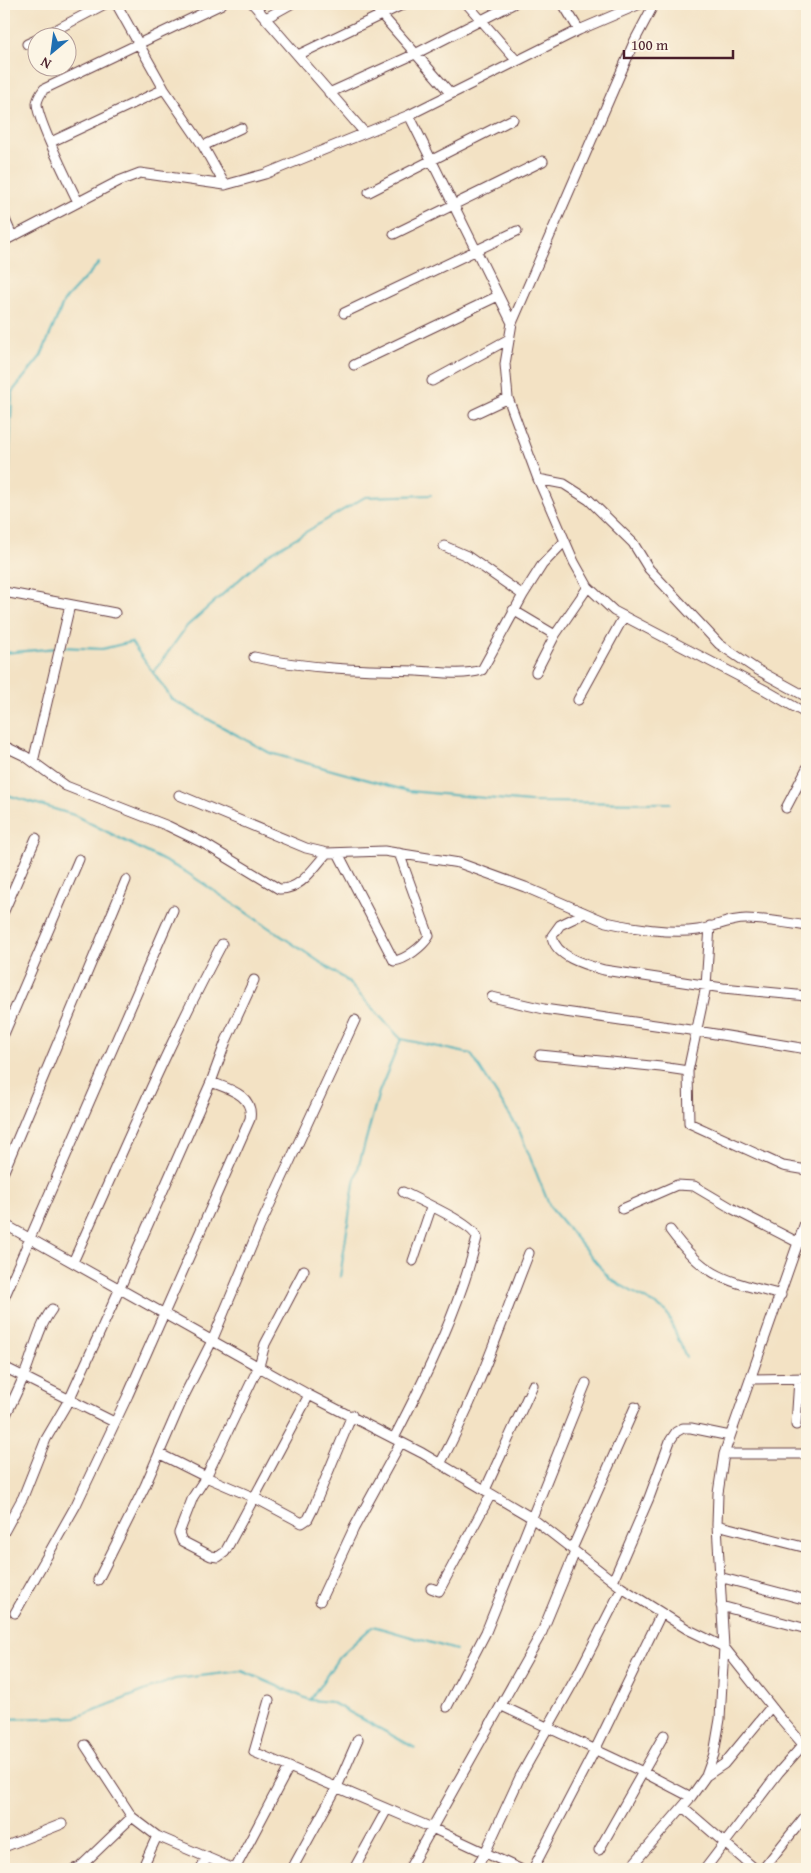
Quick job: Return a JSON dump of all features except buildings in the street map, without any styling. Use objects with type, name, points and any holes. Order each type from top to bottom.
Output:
[{"type":"street","points":[[114,4],[140,44],[164,89],[203,146],[225,185]]},
{"type":"street","points":[[78,202],[51,142],[37,104],[39,95],[44,89],[222,4]]},
{"type":"street","points":[[253,4],[364,132]]},
{"type":"street","points":[[266,18],[292,4]]},
{"type":"street","points":[[372,4],[451,94]]},
{"type":"street","points":[[298,55],[404,4]]},
{"type":"street","points":[[467,4],[516,60]]},
{"type":"street","points":[[329,93],[415,54],[512,4]]},
{"type":"street","points":[[563,4],[579,30]]},
{"type":"street","points":[[4,217],[8,239],[119,181],[140,173],[225,185],[300,160],[409,114],[579,30],[640,4]]},
{"type":"street","points":[[654,4],[632,49],[512,323],[505,364],[508,398],[538,479],[574,562],[588,587],[605,605],[807,714]]},
{"type":"street","points":[[57,28],[100,5]]},
{"type":"street","points":[[51,142],[164,89]]},
{"type":"street","points":[[409,114],[512,323]]},
{"type":"street","points":[[369,192],[513,119]]},
{"type":"street","points":[[203,146],[241,128]]},
{"type":"street","points":[[394,234],[543,162]]},
{"type":"street","points":[[344,313],[518,231]]},
{"type":"street","points":[[354,364],[498,296]]},
{"type":"street","points":[[432,381],[508,339]]},
{"type":"street","points":[[474,414],[508,398]]},
{"type":"street","points":[[538,479],[564,484],[589,500],[632,543],[649,569],[719,644],[756,669],[807,697]]},
{"type":"street","points":[[254,656],[282,663],[333,668],[475,672],[482,670],[487,664],[513,610],[542,565],[565,541]]},
{"type":"street","points":[[444,546],[467,556],[523,595]]},
{"type":"street","points":[[536,672],[555,635],[588,587]]},
{"type":"street","points":[[4,592],[115,613]]},
{"type":"street","points":[[32,762],[70,605]]},
{"type":"street","points":[[513,610],[555,635]]},
{"type":"street","points":[[578,700],[624,616]]},
{"type":"street","points":[[4,746],[32,762],[66,786],[168,826],[204,843],[279,889],[289,890],[297,885],[327,853]]},
{"type":"street","points":[[786,808],[807,768]]},
{"type":"street","points":[[179,795],[287,841],[327,853],[384,851],[459,862],[526,886],[586,913],[620,925],[682,930],[710,926],[726,920],[746,919],[807,926]]},
{"type":"street","points":[[4,911],[36,838]]},
{"type":"street","points":[[338,853],[394,961],[400,960],[426,941],[428,936],[398,853]]},
{"type":"street","points":[[4,1034],[79,859]]},
{"type":"street","points":[[4,1171],[126,880]]},
{"type":"street","points":[[4,1298],[173,910]]},
{"type":"street","points":[[586,913],[560,925],[552,936],[553,944],[569,957],[604,970],[706,986],[807,996]]},
{"type":"street","points":[[710,926],[706,986],[688,1071],[689,1123],[783,1166],[807,1170]]},
{"type":"street","points":[[73,1262],[181,1020],[222,944]]},
{"type":"street","points":[[5,1527],[23,1497],[46,1439],[70,1398],[211,1082],[226,1041],[254,980]]},
{"type":"street","points":[[492,997],[544,1010],[698,1031],[807,1049]]},
{"type":"street","points":[[98,1580],[160,1454],[184,1396],[212,1341],[260,1226],[354,1020]]},
{"type":"street","points":[[540,1055],[688,1071]]},
{"type":"street","points":[[15,1612],[76,1505],[166,1314],[250,1118],[251,1110],[245,1098],[211,1082]]},
{"type":"street","points":[[622,1209],[677,1185],[686,1184],[694,1186],[733,1209],[803,1243]]},
{"type":"street","points":[[320,1601],[423,1382],[455,1304],[477,1238],[476,1233],[468,1226],[403,1192]]},
{"type":"street","points":[[413,1261],[431,1208]]},
{"type":"street","points":[[629,1869],[691,1798],[706,1776],[714,1754],[718,1736],[724,1646],[719,1577],[718,1492],[724,1454],[781,1294],[803,1243],[807,1217]]},
{"type":"street","points":[[4,1224],[309,1395],[352,1415],[488,1492],[532,1518],[622,1588],[661,1614],[724,1646],[805,1747],[779,1772],[705,1869]]},
{"type":"street","points":[[670,1230],[691,1258],[712,1273],[734,1283],[781,1294]]},
{"type":"street","points":[[440,1464],[458,1431],[486,1370],[530,1252]]},
{"type":"street","points":[[304,1270],[265,1344],[259,1366],[206,1477],[193,1497],[179,1538],[182,1541],[211,1556],[218,1557],[225,1552],[309,1395]]},
{"type":"street","points":[[4,1420],[24,1376],[39,1329],[52,1309]]},
{"type":"street","points":[[4,1367],[70,1398],[114,1422]]},
{"type":"street","points":[[752,1379],[803,1378],[796,1425]]},
{"type":"street","points":[[447,1707],[486,1632],[586,1383]]},
{"type":"street","points":[[431,1588],[439,1591],[488,1492],[533,1385]]},
{"type":"street","points":[[409,1869],[542,1632],[635,1407]]},
{"type":"street","points":[[160,1454],[206,1477],[255,1498],[298,1521],[305,1522],[313,1510],[352,1415]]},
{"type":"street","points":[[613,1581],[649,1498],[670,1441],[676,1432],[683,1428],[691,1428],[730,1436]]},
{"type":"street","points":[[724,1454],[807,1454]]},
{"type":"street","points":[[718,1525],[807,1548]]},
{"type":"street","points":[[719,1577],[807,1600]]},
{"type":"street","points":[[475,1869],[485,1853],[520,1777],[578,1674],[622,1588]]},
{"type":"street","points":[[721,1606],[807,1629]]},
{"type":"street","points":[[533,1869],[595,1750],[661,1614]]},
{"type":"street","points":[[269,1700],[254,1752],[387,1808],[520,1869]]},
{"type":"street","points":[[502,1706],[643,1772],[691,1798]]},
{"type":"street","points":[[706,1776],[724,1764],[771,1707]]},
{"type":"street","points":[[599,1850],[664,1735]]},
{"type":"street","points":[[292,1869],[337,1787],[358,1738]]},
{"type":"street","points":[[85,1745],[132,1817],[157,1836],[234,1869],[289,1767]]},
{"type":"street","points":[[683,1807],[726,1842],[755,1869]]},
{"type":"street","points":[[354,1869],[387,1808]]},
{"type":"street","points":[[763,1869],[807,1814]]},
{"type":"street","points":[[78,1869],[132,1817]]},
{"type":"street","points":[[4,1847],[62,1824]]},
{"type":"street","points":[[142,1869],[157,1836]]},
{"type":"street","points":[[201,1869],[207,1857]]},
{"type":"waterway","points":[[4,512],[8,502],[12,392],[41,356],[64,301],[99,263]]},
{"type":"waterway","points":[[153,673],[187,626],[267,555],[365,497],[431,495]]},
{"type":"waterway","points":[[62,647],[102,649],[131,642],[173,700],[270,753],[408,791],[530,802],[670,803]]},
{"type":"waterway","points":[[4,653],[57,648]]},
{"type":"waterway","points":[[4,794],[74,815],[186,872],[345,979],[401,1039],[471,1054],[519,1130],[550,1207],[610,1279],[666,1311],[686,1357]]},
{"type":"waterway","points":[[340,1277],[354,1183],[379,1092],[401,1039]]},
{"type":"waterway","points":[[311,1699],[339,1657],[373,1626],[456,1650]]},
{"type":"waterway","points":[[4,1719],[77,1717],[175,1679],[242,1671],[310,1700],[331,1702],[415,1748]]}]
